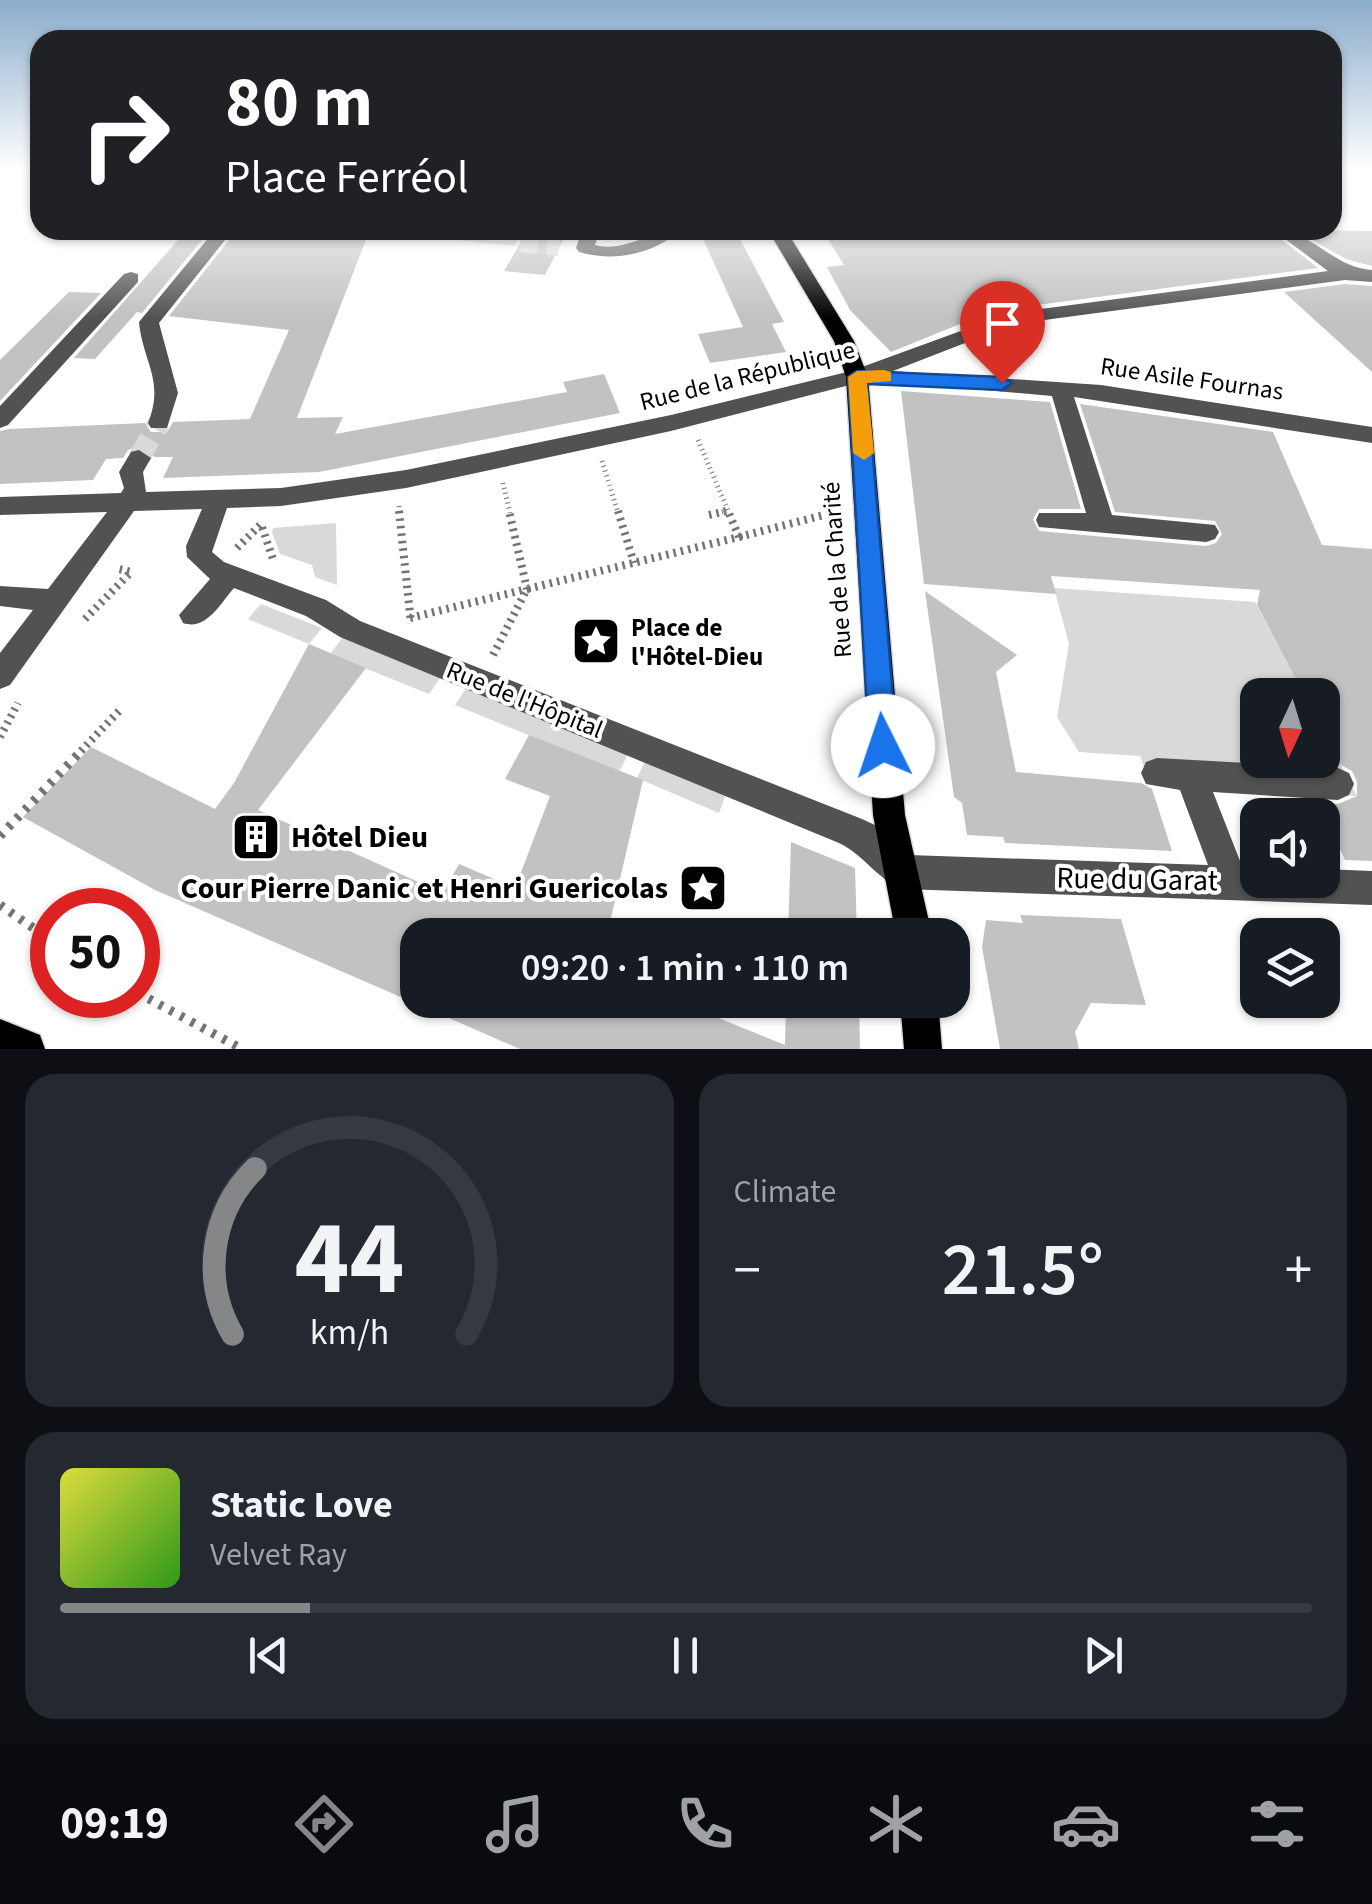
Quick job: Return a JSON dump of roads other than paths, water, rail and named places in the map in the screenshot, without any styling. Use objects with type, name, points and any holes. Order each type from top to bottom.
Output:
[{"type":"main road","name":"Rue de la Charité","points":[[783,240],[844,341],[857,377],[889,815],[911,918]]},
{"type":"main road","points":[[921,1018],[924,1049]]},
{"type":"main road","points":[[0,1038],[26,1049]]},
{"type":"street","points":[[159,422],[167,407],[169,379],[148,332],[148,322],[216,240]]},
{"type":"street","points":[[560,247],[582,240]]},
{"type":"street","points":[[589,240],[592,252],[617,253],[648,240]]},
{"type":"street","points":[[1296,240],[1345,274]]},
{"type":"street","name":"Rue de la République","points":[[0,506],[218,500],[330,492],[671,424],[857,377],[1010,319],[1345,274],[1372,276]]},
{"type":"street","points":[[0,420],[132,278]]},
{"type":"street","name":"Rue Asile Fournas","points":[[857,377],[1060,388],[1184,402],[1372,435]]},
{"type":"street","points":[[1060,388],[1102,524]]},
{"type":"street","points":[[0,676],[130,500],[136,489],[131,472],[139,458]]},
{"type":"street","name":"Rue de l'Hôpital","points":[[218,500],[199,546],[200,557],[229,576],[316,608],[350,629],[850,831],[865,838],[902,872]]},
{"type":"street","points":[[1048,520],[1206,532]]},
{"type":"street","points":[[193,615],[229,576]]},
{"type":"street","points":[[11,597],[57,601]]},
{"type":"street","points":[[1232,881],[1174,774],[1338,784]]},
{"type":"street","name":"Rue du Garat","points":[[902,872],[1372,888]]},
{"type":"tunnel","points":[[520,243],[559,247]]},
{"type":"tunnel","points":[[139,458],[159,423]]},
{"type":"place","name":"Place de l'Hôtel-Dieu","points":[[596,641]]},
{"type":"place","name":"Hôtel Dieu","points":[[256,837]]},
{"type":"place","name":"Cour Pierre Danic et Henri Guericolas","points":[[703,888]]}]
